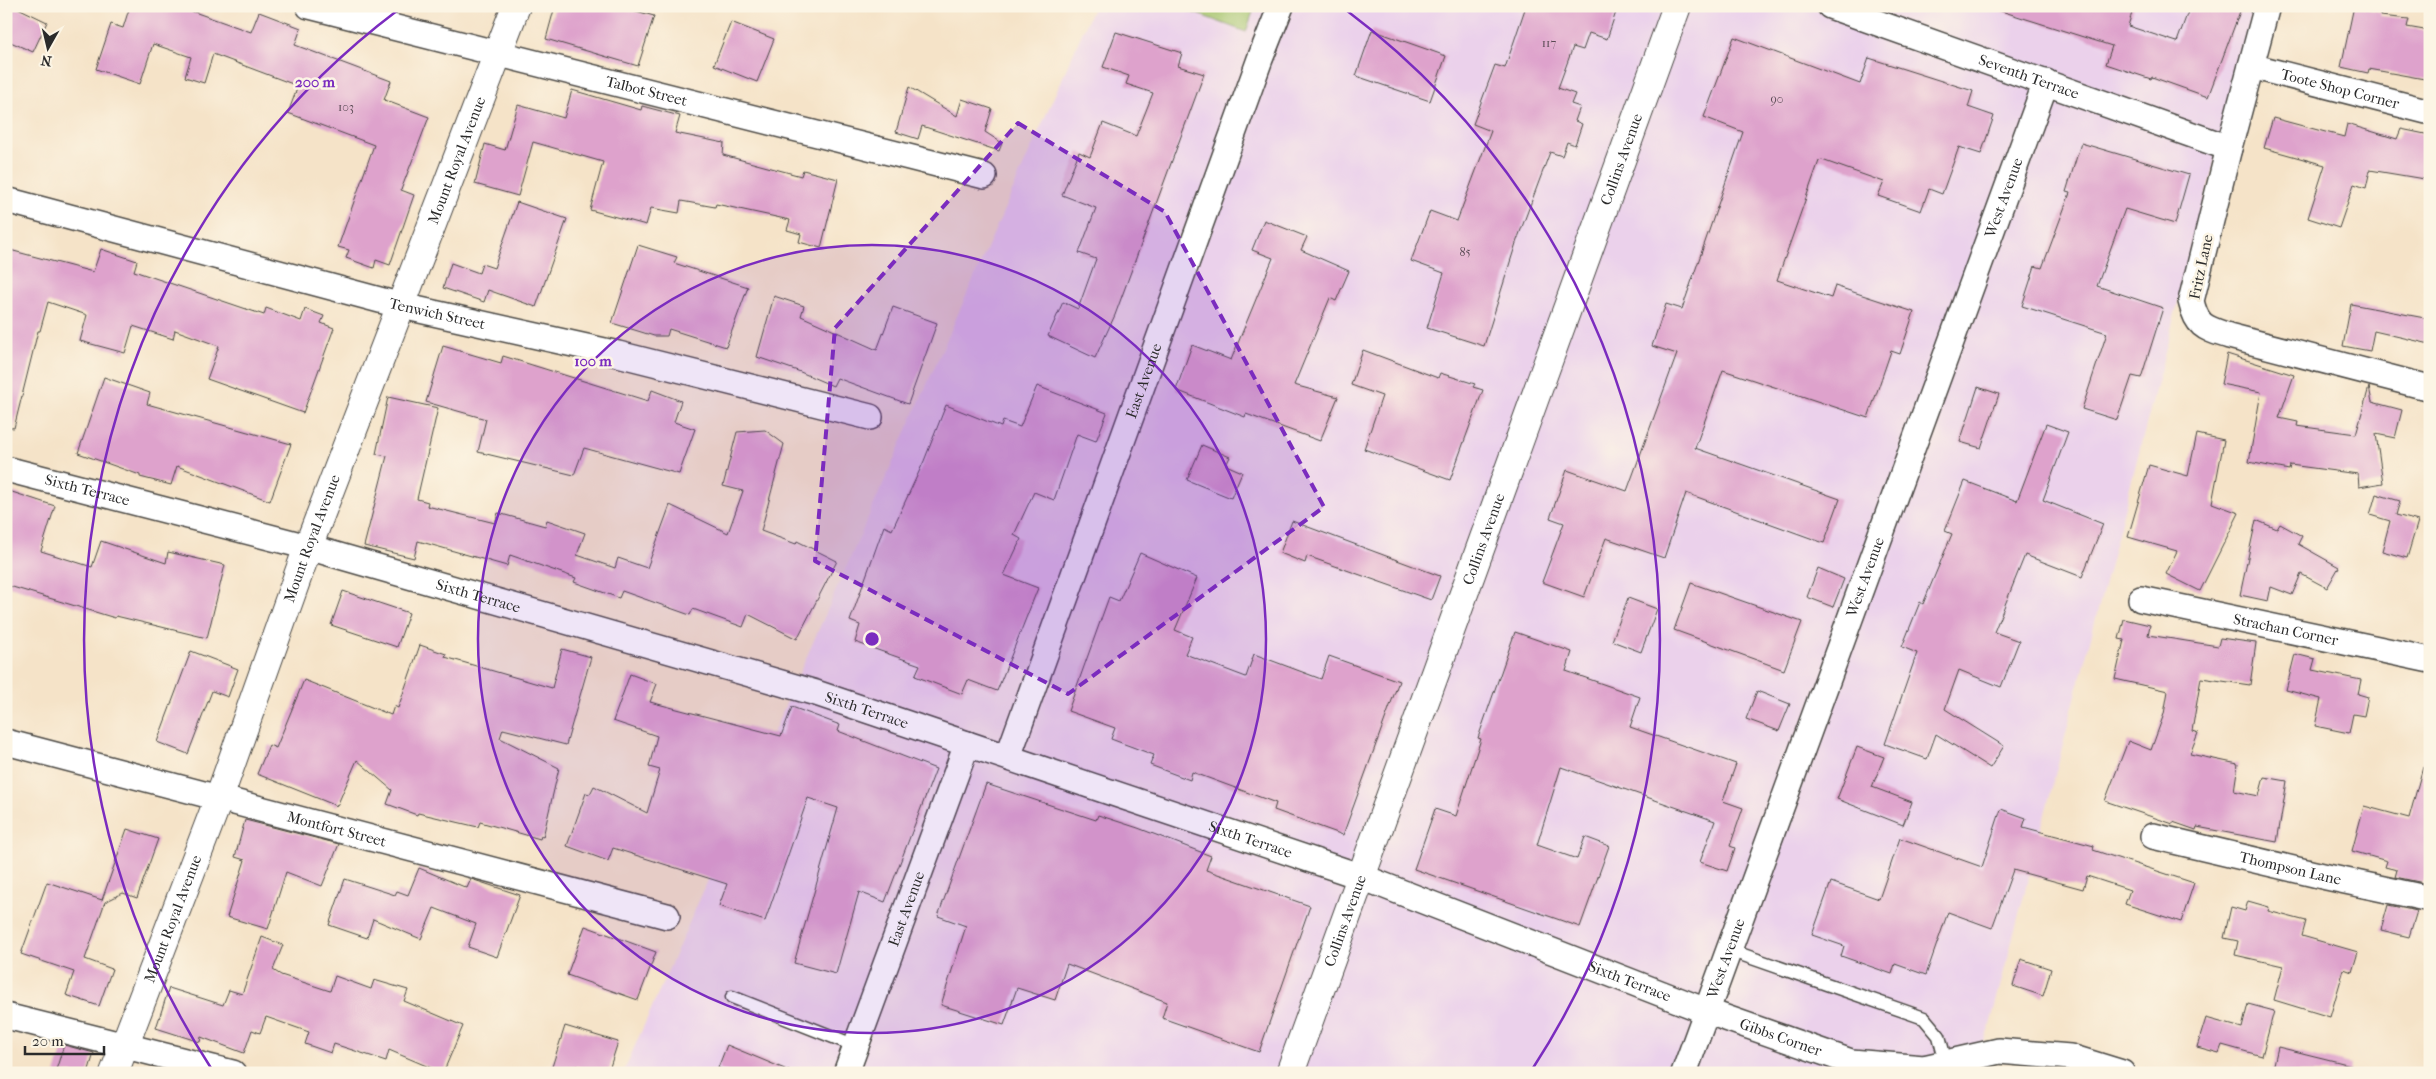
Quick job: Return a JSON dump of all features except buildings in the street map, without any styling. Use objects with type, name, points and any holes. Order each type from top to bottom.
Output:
[{"type":"street","name":"Talbot Street","points":[[309,6],[984,176]]},
{"type":"street","name":"Mount Royal Avenue","points":[[114,1073],[218,798],[308,547],[516,6]]},
{"type":"street","name":"East Avenue","points":[[1008,757],[1260,58],[1281,6]]},
{"type":"street","name":"Collins Avenue","points":[[1290,1073],[1677,6]]},
{"type":"street","name":"Seventh Terrace","points":[[1830,6],[2229,148]]},
{"type":"street","name":"Fritz Lane","points":[[2268,6],[2229,148],[2192,301],[2195,316],[2203,328],[2430,388]]},
{"type":"street","name":"Toote Shop Corner","points":[[2252,66],[2430,112]]},
{"type":"street","name":"West Avenue","points":[[1684,1073],[2046,82]]},
{"type":"street","name":"Tenwich Street","points":[[6,200],[402,306],[618,354],[870,417]]},
{"type":"street","name":"Sixth Terrace","points":[[6,469],[308,547],[816,693],[1362,877],[1706,1011]]},
{"type":"street","name":"Strachan Corner","points":[[2141,599],[2430,660]]},
{"type":"street","name":"Montfort Street","points":[[6,742],[667,916]]},
{"type":"street","name":"East Avenue","points":[[846,1073],[967,744]]},
{"type":"street","name":"Thompson Lane","points":[[2153,836],[2430,899]]},
{"type":"street","name":"Gibbs Corner","points":[[1706,1011],[1851,1062],[1924,1068],[1999,1051],[2070,1057],[2122,1073]]},
{"type":"street","points":[[6,1016],[123,1047],[234,1073]]},
{"type":"lane","points":[[1729,950],[1924,1018],[1939,1036],[1946,1063]]},
{"type":"lane","points":[[732,997],[856,1046]]},
{"type":"highlighted area","points":[[1018,123],[1165,212],[1324,507],[1068,694],[815,561],[835,328]]},
{"type":"shaded area","points":[[1094,6],[2255,6],[1989,1029],[1969,1073],[623,1073]]},
{"type":"green space","points":[[1176,6],[1255,6],[1246,32]]}]
